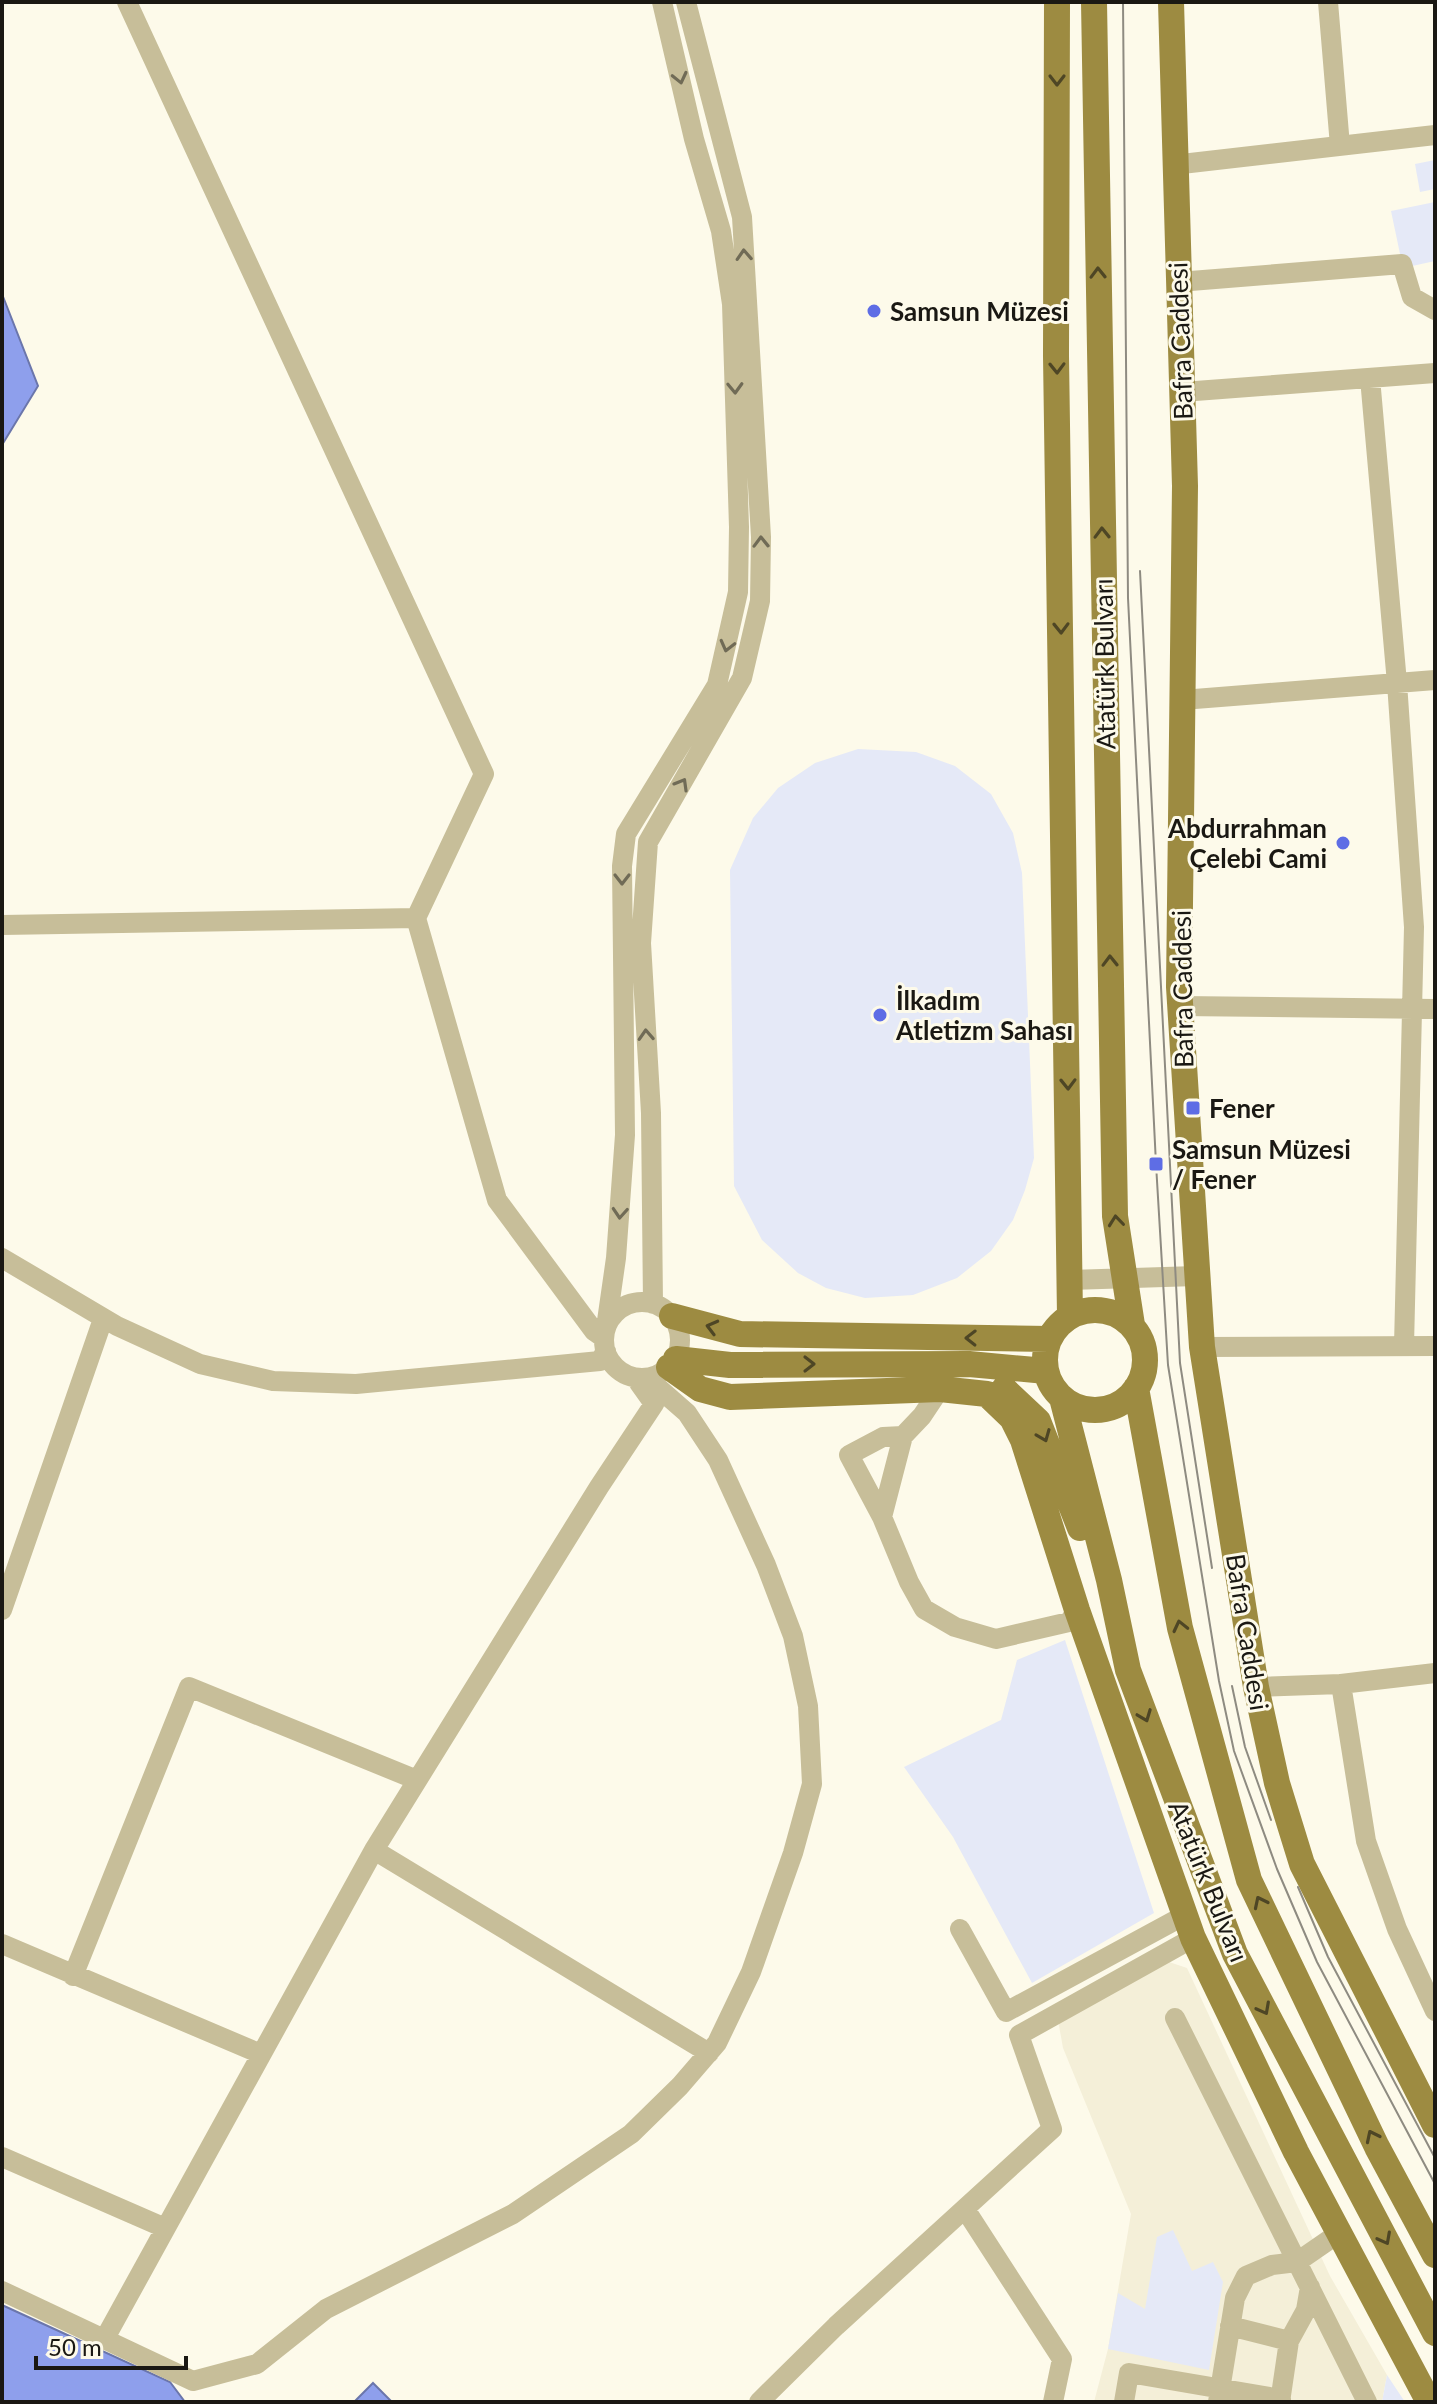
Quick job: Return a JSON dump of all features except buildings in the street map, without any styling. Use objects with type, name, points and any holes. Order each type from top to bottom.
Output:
[{"type":"main road","name":"Atatürk Bulvarı","points":[[1057,2],[1056,356],[1070,1316]]},
{"type":"main road","name":"Atatürk Bulvarı","points":[[1094,2],[1115,1216],[1132,1325],[1141,1340],[1145,1356],[1143,1373],[1136,1388],[1180,1628],[1249,1880],[1377,2147],[1435,2255]]},
{"type":"main road","name":"Bafra Caddesi","points":[[1171,2],[1173,165],[1185,486],[1180,1006],[1202,1347],[1256,1687],[1274,1772],[1302,1864],[1435,2125]]},
{"type":"main road","points":[[663,1310],[740,1334],[1049,1339]]},
{"type":"main road","points":[[657,1370],[730,1365],[969,1364],[1046,1371],[1045,1355],[1049,1339],[1070,1316],[1087,1310],[1103,1310],[1119,1315],[1132,1325]]},
{"type":"main road","points":[[969,1364],[1005,1390],[1038,1421],[1071,1503],[1128,1670]]},
{"type":"main road","points":[[657,1370],[700,1389],[730,1397],[940,1389],[987,1394],[1012,1418],[1023,1440],[1077,1610],[1189,1926],[1296,2152],[1429,2402]]},
{"type":"main road","name":"Atatürk Bulvarı","points":[[1046,1371],[1052,1386],[1062,1398],[1109,1580],[1128,1670],[1235,1954],[1435,2333]]},
{"type":"main road","points":[[1062,1398],[1093,1410],[1124,1400],[1136,1388]]},
{"type":"street","points":[[127,2],[484,774],[416,918],[497,1200],[594,1331],[606,1339]]},
{"type":"street","points":[[2,1258],[103,1319],[200,1364],[273,1381],[356,1384],[600,1361],[606,1339],[616,1258],[625,1135],[622,866],[626,834],[717,685],[738,592],[732,304],[721,231],[694,139],[662,2]]},
{"type":"street","points":[[104,2340],[374,1850],[599,1487],[654,1404],[657,1370],[680,1337],[663,1310],[641,943],[648,842],[742,678],[760,601],[761,537],[742,217],[686,2]]},
{"type":"street","points":[[1328,2],[1340,146]]},
{"type":"street","points":[[1173,165],[1435,135]]},
{"type":"street","points":[[1178,282],[1402,264],[1412,297],[1435,310]]},
{"type":"street","points":[[1182,392],[1435,373]]},
{"type":"street","points":[[1370,378],[1397,683],[1414,927],[1404,1346]]},
{"type":"street","points":[[1182,700],[1435,680]]},
{"type":"street","points":[[2,925],[416,918]]},
{"type":"street","points":[[1180,1006],[1435,1009]]},
{"type":"street","points":[[1070,1280],[1196,1276]]},
{"type":"street","points":[[657,1370],[622,1373],[612,1363],[606,1339],[620,1310],[641,1302],[663,1310]]},
{"type":"street","points":[[2,1610],[103,1319]]},
{"type":"street","points":[[1202,1347],[1435,1346]]},
{"type":"street","points":[[2,2291],[193,2381],[257,2364],[326,2309],[513,2214],[631,2134],[680,2086],[717,2043],[751,1972],[793,1853],[812,1784],[808,1706],[793,1636],[766,1565],[718,1460],[657,1370]]},
{"type":"street","points":[[882,1517],[903,1436],[922,1416],[940,1389]]},
{"type":"street","points":[[903,1436],[883,1437],[849,1455],[882,1517],[909,1582],[924,1609],[955,1627],[996,1639],[1069,1622],[1077,1610]]},
{"type":"street","points":[[1256,1687],[1341,1684],[1435,1673]]},
{"type":"street","points":[[1341,1684],[1366,1841],[1397,1929],[1435,2011]]},
{"type":"street","points":[[73,1976],[189,1687],[417,1780]]},
{"type":"street","points":[[374,1850],[709,2053]]},
{"type":"street","points":[[1006,2012],[1189,1926]]},
{"type":"street","points":[[1019,2035],[1189,1926]]},
{"type":"street","points":[[759,2402],[836,2326],[1052,2129],[1019,2035],[960,1929]]},
{"type":"street","points":[[2,1944],[261,2054]]},
{"type":"street","points":[[1175,2018],[1367,2402]]},
{"type":"street","points":[[2,2157],[165,2228]]},
{"type":"street","points":[[965,2209],[1062,2359],[1053,2402]]},
{"type":"street","points":[[1219,2396],[1235,2298],[1246,2276],[1272,2265],[1297,2262],[1339,2233]]},
{"type":"street","points":[[1124,2402],[1129,2373],[1219,2396],[1281,2400],[1289,2341],[1306,2310],[1310,2287]]},
{"type":"street","points":[[1230,2326],[1289,2341]]},
{"type":"shaded area","points":[[1435,160],[1435,189],[1420,192],[1415,164]]},
{"type":"shaded area","points":[[1435,202],[1435,261],[1403,268],[1391,211]]},
{"type":"shaded area","name":"İlkadım Atletizm Sahası","points":[[858,749],[916,752],[955,766],[991,794],[1013,833],[1022,873],[1034,1158],[1013,1220],[991,1251],[957,1278],[913,1295],[865,1298],[826,1288],[798,1273],[762,1240],[734,1186],[730,870],[753,818],[778,788],[815,763]]},
{"type":"shaded area","points":[[1065,1640],[1154,1913],[1032,1983],[953,1837],[904,1767],[1001,1720],[1017,1660]]},
{"type":"shaded area","points":[[1169,1962],[1187,1968],[1330,2276],[1387,2375],[1382,2402],[1094,2402],[1108,2349],[1131,2214],[1063,2048],[1058,2020]]},
{"type":"shaded area","points":[[1173,2230],[1192,2271],[1213,2262],[1223,2282],[1209,2370],[1108,2349],[1118,2293],[1145,2309],[1157,2237]]},
{"type":"shaded area","points":[[1387,2375],[1405,2402],[1382,2402]]},
{"type":"water","points":[[2,294],[38,386],[2,445]]},
{"type":"water","points":[[2,2305],[170,2382],[185,2402],[2,2402]]},
{"type":"water","points":[[373,2383],[392,2402],[354,2402]]},
{"type":"tram line","points":[[1123,2],[1128,598],[1168,1365],[1219,1681],[1234,1751],[1277,1869],[1317,1962],[1435,2184]]},
{"type":"tram line","points":[[1140,571],[1180,1363],[1212,1568]]},
{"type":"tram line","points":[[1232,1686],[1245,1747],[1271,1820]]},
{"type":"tram line","points":[[1298,1887],[1328,1957],[1435,2158]]},
{"type":"place","name":"Samsun Müzesi","points":[[874,311]]},
{"type":"place","name":"Abdurrahman Çelebi Cami","points":[[1343,843]]},
{"type":"place","name":"İlkadım Atletizm Sahası","points":[[880,1015]]},
{"type":"place","name":"Fener","points":[[1193,1108]]},
{"type":"place","name":"Samsun Müzesi / Fener","points":[[1156,1164]]}]
